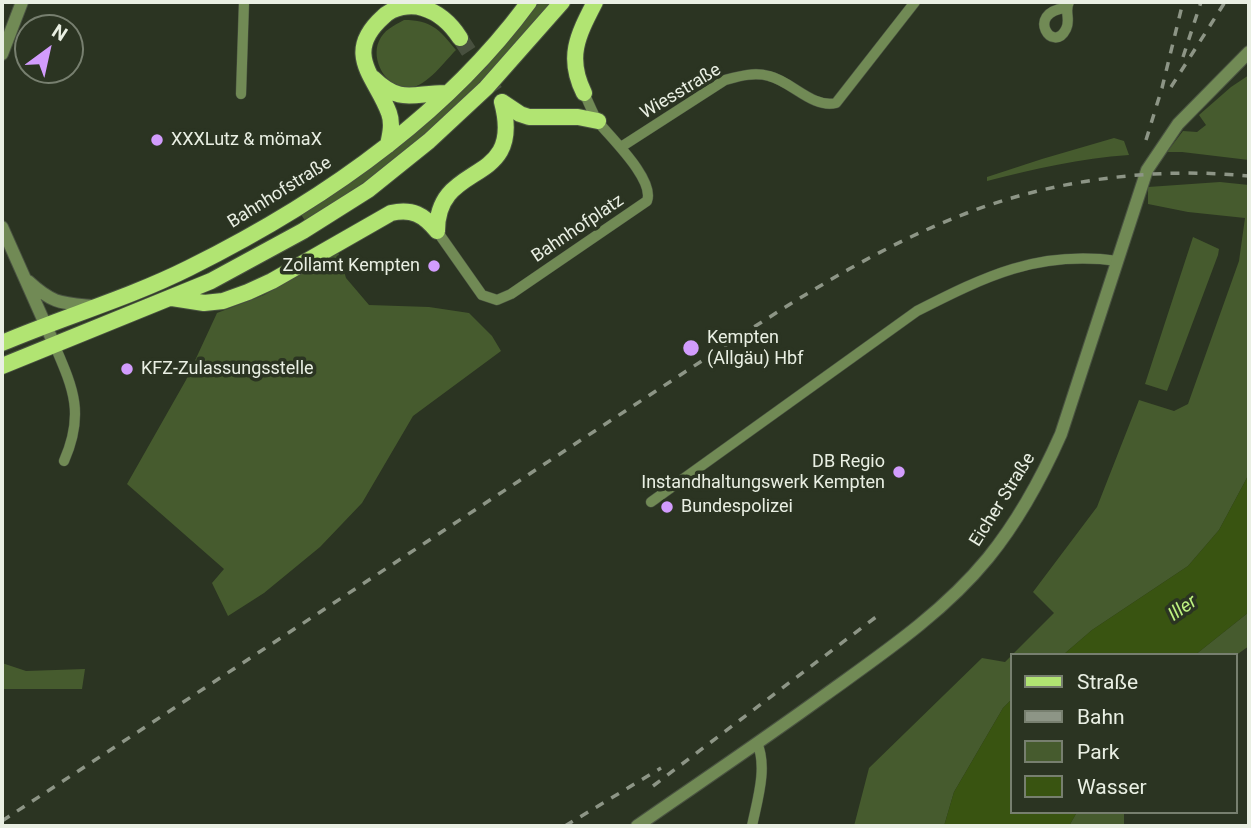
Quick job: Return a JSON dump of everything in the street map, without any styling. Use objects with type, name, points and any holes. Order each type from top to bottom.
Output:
[{"type":"main road","name":"Bahnhofstraße","points":[[2,343],[189,268],[315,196],[388,145],[448,93],[489,51],[529,2]]},
{"type":"main road","points":[[2,366],[170,298],[238,267],[303,231],[368,190],[429,141],[486,88],[562,2]]},
{"type":"main road","points":[[584,93],[575,70],[574,55],[576,41],[595,2]]},
{"type":"main road","points":[[388,145],[390,114],[366,71],[363,57],[365,44],[373,27],[385,14],[414,6],[433,12],[452,26],[460,38]]},
{"type":"main road","points":[[366,71],[381,85],[398,95],[408,97],[448,93]]},
{"type":"main road","points":[[437,231],[440,207],[450,191],[489,164],[504,148],[507,119],[502,102],[529,117],[578,117],[598,121]]},
{"type":"main road","points":[[170,298],[204,303],[248,292],[391,213],[401,211],[421,215],[437,231]]},
{"type":"street","points":[[2,54],[22,2]]},
{"type":"street","points":[[241,94],[244,2]]},
{"type":"street","name":"Wiesstraße","points":[[621,147],[725,80],[744,75],[771,76],[821,103],[836,103],[915,2]]},
{"type":"street","name":"Eicher Straße","points":[[637,826],[903,638],[949,598],[988,558],[1026,502],[1056,445],[1080,381],[1147,170],[1178,124],[1249,52]]},
{"type":"street","name":"Bahnhofplatz","points":[[437,231],[482,295],[497,300],[510,294],[647,201],[648,189],[621,147],[598,121],[584,93]]},
{"type":"street","points":[[2,227],[69,377],[77,410],[74,437],[64,461]]},
{"type":"street","points":[[651,502],[917,311],[1000,272],[1031,262],[1088,258],[1118,261]]},
{"type":"street","points":[[24,278],[45,297],[60,303],[94,306]]},
{"type":"street","points":[[752,826],[761,774],[762,752],[757,743]]},
{"type":"green space","points":[[536,2],[553,2],[483,83],[398,157],[306,222],[300,213],[389,149]]},
{"type":"green space","points":[[404,20],[434,27],[456,50],[429,78],[410,88],[394,84],[388,79],[382,72],[377,57],[379,41],[383,34]]},
{"type":"green space","points":[[1249,75],[1249,160],[1167,152],[1183,131],[1197,132],[1206,125],[1199,115]]},
{"type":"green space","points":[[1114,138],[1124,141],[1129,155],[1075,161],[987,181],[987,177]]},
{"type":"green space","points":[[1220,182],[1249,185],[1249,474],[1219,530],[1188,566],[1092,630],[1065,653],[1014,653],[1054,613],[1033,592],[1097,507],[1139,400],[1174,411],[1188,404],[1239,261],[1245,218],[1188,212],[1148,204],[1148,187]]},
{"type":"green space","points":[[1193,237],[1219,249],[1218,255],[1167,391],[1145,384]]},
{"type":"green space","points":[[338,252],[346,278],[369,305],[429,307],[469,313],[492,336],[501,351],[413,416],[362,503],[320,547],[264,593],[228,616],[212,583],[224,569],[127,484],[186,380],[217,313],[264,295]]},
{"type":"green space","points":[[1249,612],[1249,646],[1237,655],[1198,653]]},
{"type":"green space","points":[[1010,657],[1010,701],[1003,708],[954,792],[944,826],[854,826],[869,768],[982,658],[1005,662]]},
{"type":"green space","points":[[2,663],[26,671],[85,669],[82,689],[2,689]]},
{"type":"green space","points":[[1076,814],[1124,814],[1124,826],[1069,826]]},
{"type":"water","name":"Iller","points":[[1249,474],[1249,612],[1198,653],[1065,653],[1092,630],[1188,566],[1219,530]]},
{"type":"water","points":[[1010,701],[1010,814],[1076,814],[1069,826],[944,826],[954,792],[1003,708]]},
{"type":"tunnel","points":[[460,38],[502,102]]},
{"type":"railway","points":[[1146,140],[1183,2]]},
{"type":"railway","points":[[1183,57],[1201,2]]},
{"type":"railway","points":[[1171,87],[1225,2]]},
{"type":"railway","points":[[2,821],[740,336],[878,253],[967,213],[1001,201],[1071,184],[1106,178],[1178,173],[1249,176]]},
{"type":"railway","points":[[653,786],[876,617]]},
{"type":"railway","points":[[565,826],[661,768]]},
{"type":"place","name":"XXXLutz & mömaX","points":[[157,140]]},
{"type":"place","name":"Zollamt Kempten","points":[[434,266]]},
{"type":"place","name":"Kempten (Allgäu) Hbf","points":[[691,348]]},
{"type":"place","name":"KFZ-Zulassungsstelle","points":[[127,369]]},
{"type":"place","name":"DB Regio Instandhaltungswerk Kempten","points":[[899,472]]},
{"type":"place","name":"Bundespolizei","points":[[667,507]]}]
